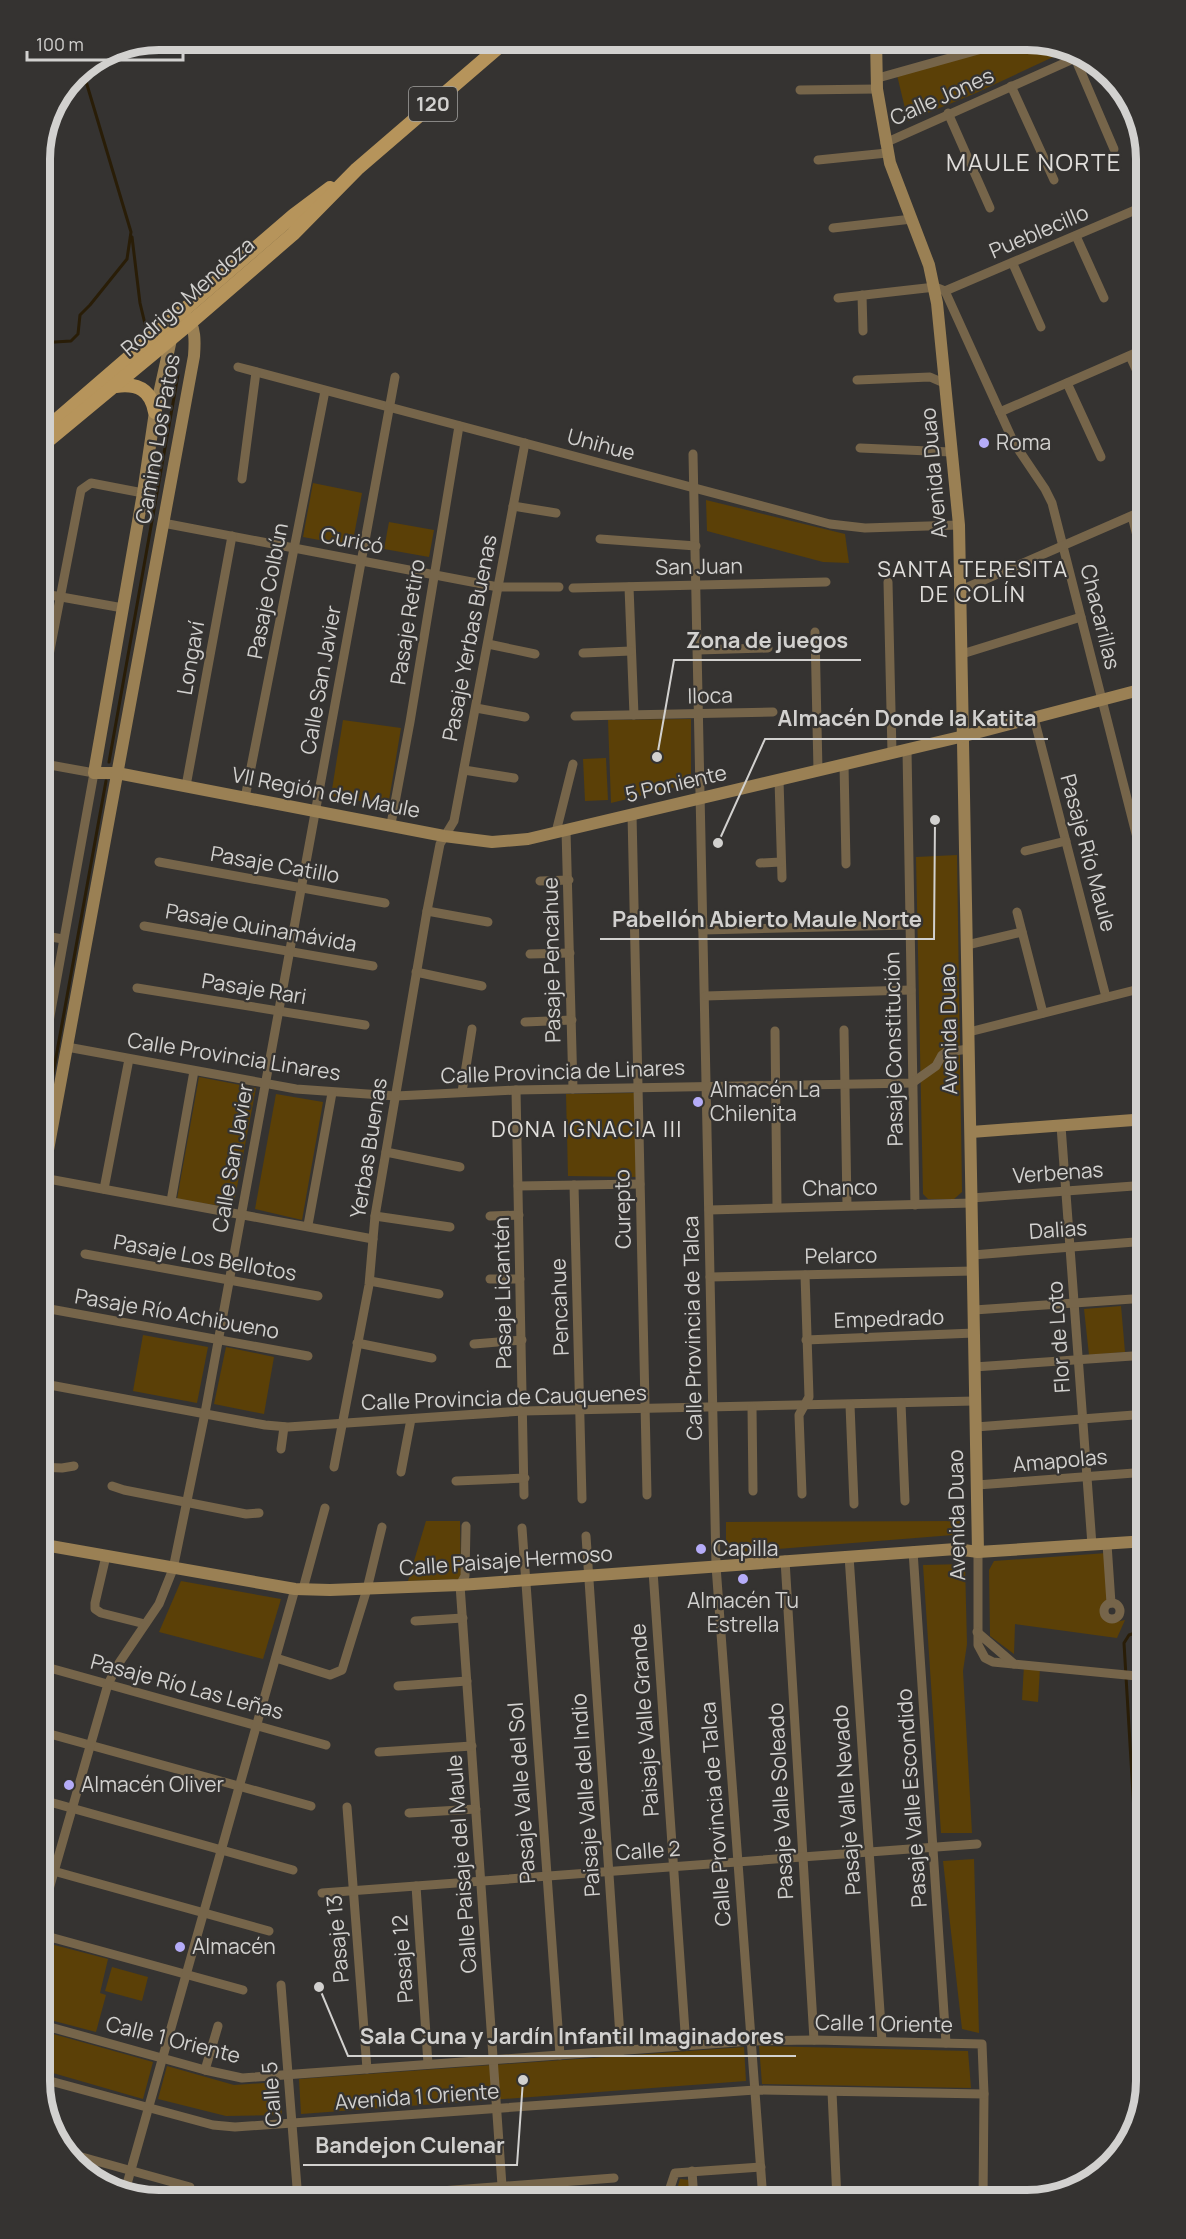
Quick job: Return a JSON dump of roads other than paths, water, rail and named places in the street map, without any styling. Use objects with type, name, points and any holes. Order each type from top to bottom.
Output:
[{"type":"main road","name":"Rodrigo Mendoza","points":[[50,426],[293,234],[357,170],[495,50]]},
{"type":"main road","name":"Rodrigo Mendoza","points":[[50,439],[170,340],[186,318]]},
{"type":"main road","points":[[116,386],[127,384],[142,388],[151,398],[155,412]]},
{"type":"street","name":"Avenida Duao","points":[[876,50],[877,83],[886,148],[896,182],[940,289],[951,452],[959,525],[976,1427],[977,1632]]},
{"type":"street","points":[[800,90],[877,83],[982,50]]},
{"type":"street","name":"Calle Jones","points":[[818,160],[886,148],[948,113],[1072,59]]},
{"type":"street","points":[[1080,63],[1114,149]]},
{"type":"street","points":[[1011,86],[1054,180]]},
{"type":"street","points":[[948,113],[990,208]]},
{"type":"street","name":"Pueblecillo","points":[[838,298],[940,289],[1013,264],[1136,210]]},
{"type":"street","points":[[833,228],[912,219]]},
{"type":"street","points":[[1076,236],[1104,298]]},
{"type":"street","points":[[1013,264],[1041,327]]},
{"type":"street","name":"Chacarillas","points":[[940,289],[1019,452],[1049,496],[1136,834]]},
{"type":"street","points":[[862,296],[863,331]]},
{"type":"street","name":"Camino Los Patos","points":[[50,1140],[194,356],[186,318]]},
{"type":"street","name":"Camino Los Patos","points":[[50,1014],[123,608],[155,412],[170,340]]},
{"type":"street","points":[[1000,412],[1136,353]]},
{"type":"street","points":[[1130,356],[1136,369]]},
{"type":"street","name":"Unihue","points":[[238,368],[850,527],[959,525]]},
{"type":"street","points":[[242,479],[256,372]]},
{"type":"street","name":"Calle San Javier","points":[[50,1885],[108,1684],[119,1663],[159,1604],[173,1569],[205,1413],[395,377]]},
{"type":"street","points":[[856,380],[930,377],[946,384]]},
{"type":"street","points":[[1067,383],[1101,457]]},
{"type":"street","name":"Pasaje Colbún","points":[[245,798],[325,390]]},
{"type":"street","name":"Pasaje Retiro","points":[[391,824],[459,426]]},
{"type":"street","name":"Pasaje Yerbas Buenas","points":[[444,836],[454,821],[525,444]]},
{"type":"street","points":[[860,448],[951,452]]},
{"type":"street","name":"Calle Provincia de Talca","points":[[693,454],[702,798],[716,1566],[762,2190]]},
{"type":"street","points":[[50,649],[81,490],[91,483],[143,493]]},
{"type":"street","points":[[513,506],[556,513]]},
{"type":"street","points":[[961,590],[1136,514]]},
{"type":"street","points":[[1132,516],[1136,532]]},
{"type":"street","name":"Curicó","points":[[163,523],[498,586],[559,586]]},
{"type":"street","name":"Longaví","points":[[186,786],[232,536]]},
{"type":"street","points":[[600,539],[696,546]]},
{"type":"street","name":"San Juan","points":[[573,588],[826,582]]},
{"type":"street","points":[[888,582],[892,753]]},
{"type":"street","points":[[629,587],[634,715]]},
{"type":"street","points":[[50,595],[123,608]]},
{"type":"street","points":[[962,654],[1081,617]]},
{"type":"street","points":[[815,632],[818,771]]},
{"type":"street","points":[[488,644],[535,654]]},
{"type":"street","points":[[698,650],[768,648]]},
{"type":"street","points":[[583,653],[631,651]]},
{"type":"street","name":"5 Poniente","points":[[528,839],[907,750],[1136,691]]},
{"type":"street","points":[[476,708],[525,717]]},
{"type":"street","name":"Iloca","points":[[575,716],[773,712]]},
{"type":"street","name":"Pasaje Río Maule","points":[[1034,718],[1106,997]]},
{"type":"street","name":"Pasaje Constitución","points":[[907,750],[915,1205]]},
{"type":"street","name":"Pasaje Pencahue","points":[[573,764],[561,831],[569,880],[573,1089]]},
{"type":"street","points":[[844,764],[846,864]]},
{"type":"street","points":[[50,765],[94,773]]},
{"type":"street","points":[[464,770],[514,778]]},
{"type":"street","name":"VII Región del Maule","points":[[94,773],[117,773],[444,836],[492,842],[528,839]]},
{"type":"street","points":[[779,780],[782,878]]},
{"type":"street","name":"Curepto","points":[[632,814],[647,1495]]},
{"type":"street","name":"Yerbas Buenas","points":[[334,1467],[370,1281],[375,1216],[416,972],[440,844],[444,836]]},
{"type":"street","points":[[1025,851],[1066,841]]},
{"type":"street","name":"Pasaje Catillo","points":[[159,862],[385,903]]},
{"type":"street","points":[[760,862],[781,862]]},
{"type":"street","points":[[540,881],[569,880]]},
{"type":"street","points":[[428,911],[488,922]]},
{"type":"street","points":[[1017,912],[1042,1013]]},
{"type":"street","points":[[703,930],[909,925]]},
{"type":"street","name":"Pasaje Quinamávida","points":[[144,926],[373,966]]},
{"type":"street","points":[[967,945],[1022,932]]},
{"type":"street","points":[[50,937],[63,939]]},
{"type":"street","points":[[530,954],[570,953]]},
{"type":"street","points":[[416,972],[482,986]]},
{"type":"street","name":"Pasaje Rari","points":[[137,988],[365,1025]]},
{"type":"street","points":[[705,996],[910,990]]},
{"type":"street","points":[[969,1032],[1136,990]]},
{"type":"street","points":[[525,1022],[572,1020]]},
{"type":"street","points":[[462,1092],[472,1029]]},
{"type":"street","points":[[844,1030],[847,1205]]},
{"type":"street","points":[[775,1031],[777,1207]]},
{"type":"street","name":"Calle Provincia Linares","points":[[67,1047],[265,1084],[332,1093],[396,1096]]},
{"type":"street","points":[[912,1083],[936,1066],[946,1052],[969,1049]]},
{"type":"street","points":[[104,1189],[129,1059]]},
{"type":"street","points":[[171,1202],[195,1071]]},
{"type":"street","name":"Calle Provincia de Linares","points":[[396,1096],[516,1090],[912,1083]]},
{"type":"street","name":"Pasaje Licantén","points":[[516,1090],[524,1496]]},
{"type":"street","points":[[308,1226],[332,1093]]},
{"type":"street","points":[[971,1132],[1136,1120]]},
{"type":"street","name":"Flor de Loto","points":[[1061,1126],[1092,1545]]},
{"type":"street","points":[[386,1152],[460,1167]]},
{"type":"street","points":[[50,1179],[373,1239]]},
{"type":"street","points":[[518,1186],[640,1184]]},
{"type":"street","name":"Pencahue","points":[[574,1185],[582,1499]]},
{"type":"street","name":"Verbenas","points":[[972,1200],[1136,1186]]},
{"type":"street","name":"Chanco","points":[[709,1210],[915,1205],[972,1200]]},
{"type":"street","points":[[490,1216],[519,1215]]},
{"type":"street","points":[[375,1216],[450,1227]]},
{"type":"street","name":"Dalias","points":[[973,1255],[1136,1242]]},
{"type":"street","name":"Pasaje Los Bellotos","points":[[85,1254],[318,1296]]},
{"type":"street","name":"Pelarco","points":[[710,1277],[973,1271]]},
{"type":"street","points":[[802,1494],[799,1416],[809,1397],[805,1275]]},
{"type":"street","points":[[490,1279],[520,1279]]},
{"type":"street","points":[[370,1281],[440,1294]]},
{"type":"street","points":[[974,1310],[1136,1299]]},
{"type":"street","name":"Pasaje Río Achibueno","points":[[50,1309],[308,1356]]},
{"type":"street","name":"Empedrado","points":[[806,1340],[974,1333]]},
{"type":"street","points":[[474,1344],[522,1340]]},
{"type":"street","points":[[357,1343],[432,1358]]},
{"type":"street","points":[[975,1367],[1136,1356]]},
{"type":"street","name":"Calle Provincia de Cauquenes","points":[[50,1385],[284,1427],[523,1411],[975,1401]]},
{"type":"street","points":[[901,1403],[905,1501]]},
{"type":"street","points":[[850,1405],[854,1504]]},
{"type":"street","points":[[752,1407],[753,1491]]},
{"type":"street","points":[[976,1427],[1136,1415]]},
{"type":"street","points":[[402,1472],[411,1419]]},
{"type":"street","points":[[280,1449],[284,1427]]},
{"type":"street","points":[[50,1467],[74,1466]]},
{"type":"street","name":"Amapolas","points":[[976,1485],[1136,1473]]},
{"type":"street","points":[[456,1480],[525,1478]]},
{"type":"street","points":[[112,1486],[246,1514],[259,1513]]},
{"type":"street","points":[[127,2185],[276,1658],[325,1508]]},
{"type":"street","name":"Calle Paisaje del Maule","points":[[466,1526],[465,1576],[460,1585],[502,2187]]},
{"type":"street","points":[[276,1658],[330,1675],[339,1673],[344,1666],[367,1589],[382,1527]]},
{"type":"street","name":"Pasaje Valle del Sol","points":[[522,1528],[560,2055]]},
{"type":"street","name":"Paisaje Valle del Indio","points":[[586,1536],[621,2050]]},
{"type":"street","name":"Calle Paisaje Hermoso","points":[[50,1546],[173,1569],[299,1589],[367,1589],[460,1585],[913,1551],[956,1549],[978,1552],[1136,1542]]},
{"type":"street","points":[[1107,1544],[1111,1603]]},
{"type":"street","name":"Pasaje Valle Escondido","points":[[913,1551],[946,2043]]},
{"type":"street","points":[[106,1556],[95,1608],[101,1613],[145,1624]]},
{"type":"street","name":"Pasaje Valle Nevado","points":[[849,1556],[882,2041]]},
{"type":"street","name":"Pasaje Valle Soleado","points":[[785,1560],[814,2040]]},
{"type":"street","name":"Paisaje Valle Grande","points":[[653,1571],[686,2046]]},
{"type":"street","points":[[415,1621],[463,1618]]},
{"type":"street","points":[[977,1632],[1014,1664]]},
{"type":"street","points":[[977,1632],[978,1645],[985,1658],[993,1662],[1136,1676]]},
{"type":"street","name":"Pasaje Río Las Leñas","points":[[50,1668],[326,1745]]},
{"type":"street","points":[[398,1686],[467,1682]]},
{"type":"street","points":[[50,1734],[311,1806]]},
{"type":"street","points":[[379,1752],[472,1746]]},
{"type":"street","points":[[50,1802],[293,1870]]},
{"type":"street","name":"Pasaje 13","points":[[346,1807],[367,2069]]},
{"type":"street","points":[[409,1813],[476,1809]]},
{"type":"street","name":"Calle 2","points":[[322,1893],[977,1844]]},
{"type":"street","points":[[50,1870],[269,1931]]},
{"type":"street","name":"Pasaje 12","points":[[416,1886],[428,2064]]},
{"type":"street","points":[[50,1937],[243,1990]]},
{"type":"street","name":"Calle 5","points":[[281,1985],[297,2189]]},
{"type":"street","points":[[205,2070],[218,2026]]},
{"type":"street","name":"Calle 1 Oriente","points":[[50,2027],[242,2078],[751,2041],[814,2040],[982,2044],[984,2094]]},
{"type":"street","name":"Avenida 1 Oriente","points":[[50,2081],[225,2127],[755,2090],[984,2094]]},
{"type":"street","points":[[831,2092],[836,2190]]},
{"type":"street","points":[[983,2190],[984,2094]]},
{"type":"street","points":[[81,2157],[190,2187]]},
{"type":"street","points":[[669,2190],[675,2173],[761,2167]]},
{"type":"street","points":[[692,2171],[693,2190]]},
{"type":"street","points":[[469,2189],[614,2178]]},
{"type":"waterway","points":[[50,342],[71,341],[78,334],[80,315],[127,259],[131,232],[85,78]]},
{"type":"waterway","points":[[132,237],[140,303],[145,324]]},
{"type":"waterway","points":[[109,762],[178,375]]},
{"type":"waterway","points":[[50,1090],[106,781]]},
{"type":"waterway","points":[[1136,1633],[1129,1635],[1124,1643],[1136,1844]]},
{"type":"place","name":"Roma","points":[[984,443]]},
{"type":"place","name":"Zona de juegos","points":[[657,757]]},
{"type":"place","name":"Pabellón Abierto Maule Norte","points":[[935,820]]},
{"type":"place","name":"Almacén Donde la Katita","points":[[718,843]]},
{"type":"place","name":"Almacén La Chilenita","points":[[698,1102]]},
{"type":"place","name":"Capilla","points":[[701,1549]]},
{"type":"place","name":"Almacén Tu Estrella","points":[[743,1579]]},
{"type":"place","name":"Almacén Oliver","points":[[69,1785]]},
{"type":"place","name":"Almacén","points":[[180,1947]]},
{"type":"place","name":"Sala Cuna y Jardín Infantil Imaginadores","points":[[319,1987]]},
{"type":"place","name":"Bandejon Culenar","points":[[523,2080]]},
{"type":"district","name":"MAULE NORTE","points":[[1034,163]]},
{"type":"district","name":"SANTA TERESITA DE COLÍN","points":[[973,582]]},
{"type":"district","name":"DONA IGNACIA III","points":[[587,1129]]}]
